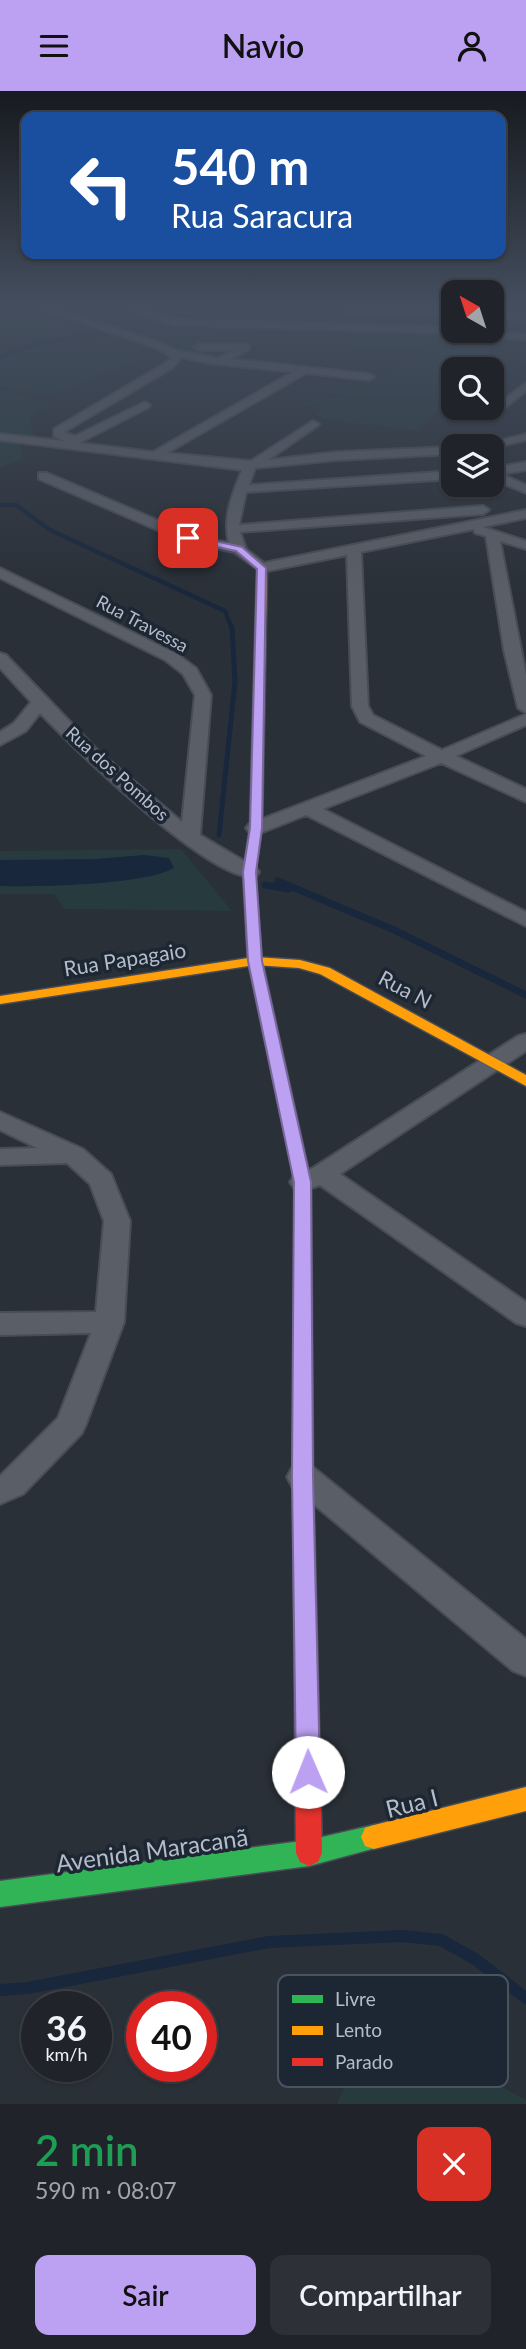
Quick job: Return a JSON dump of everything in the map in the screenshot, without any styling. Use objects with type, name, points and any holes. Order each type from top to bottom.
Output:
[{"type":"street","points":[[72,442],[58,431],[107,402]]},
{"type":"street","points":[[156,455],[248,402]]},
{"type":"street","points":[[72,442],[145,405]]},
{"type":"street","points":[[239,549],[233,529],[240,488],[250,466],[313,424]]},
{"type":"street","points":[[0,437],[72,442],[250,466],[337,456],[441,451]]},
{"type":"street","points":[[504,442],[526,437]]},
{"type":"street","points":[[504,471],[526,466]]},
{"type":"street","points":[[43,476],[188,538],[239,549],[262,568]]},
{"type":"street","points":[[240,488],[441,476]]},
{"type":"street","points":[[504,479],[526,489]]},
{"type":"street","points":[[233,529],[526,509]]},
{"type":"street","points":[[262,568],[526,514]]},
{"type":"street","points":[[470,526],[522,543]]},
{"type":"street","points":[[492,534],[519,650],[526,708]]},
{"type":"street","points":[[354,551],[360,706],[366,718],[440,757],[526,796]]},
{"type":"street","points":[[262,568],[256,828],[249,872],[255,961],[313,1178],[303,1477],[309,1853]]},
{"type":"street","name":"Rua Travessa","points":[[0,572],[171,657],[190,671],[203,695],[190,837]]},
{"type":"street","name":"Rua dos Pombos","points":[[0,658],[39,703],[148,806],[190,837],[249,872]]},
{"type":"street","points":[[0,740],[20,727],[39,703]]},
{"type":"street","points":[[256,828],[440,757],[526,719]]},
{"type":"street","points":[[309,809],[526,920]]},
{"type":"street","name":"Rua Papagaio","points":[[0,1000],[255,961]]},
{"type":"street","name":"Rua N","points":[[255,961],[300,964],[325,971],[494,1061],[526,1081]]},
{"type":"street","points":[[313,1178],[526,1041]]},
{"type":"street","points":[[0,1120],[74,1155],[102,1180],[117,1221],[110,1322],[71,1424],[12,1485],[0,1491]]},
{"type":"street","points":[[0,1157],[74,1155]]},
{"type":"street","points":[[313,1178],[526,1316]]},
{"type":"street","points":[[0,1324],[110,1322]]},
{"type":"street","points":[[303,1477],[526,1660]]},
{"type":"street","name":"Rua I","points":[[309,1853],[526,1798]]},
{"type":"street","name":"Avenida Maracanã","points":[[0,1894],[309,1853]]},
{"type":"green space","points":[[0,402],[52,404],[29,418],[35,435],[20,437],[21,460],[0,467]]},
{"type":"green space","points":[[309,402],[441,402],[437,412],[415,430],[321,419],[322,417],[315,415],[324,408],[303,405]]},
{"type":"green space","points":[[181,849],[232,911],[64,909],[54,894],[0,894],[0,851]]},
{"type":"green space","points":[[344,2087],[502,2087],[526,2100],[526,2104],[337,2104]]},
{"type":"water","points":[[144,855],[169,858],[174,868],[160,874],[116,881],[0,886],[0,860],[96,859]]},
{"type":"waterway","points":[[0,505],[16,505],[50,530],[225,611],[232,629]]},
{"type":"waterway","points":[[219,835],[235,682],[232,627]]},
{"type":"waterway","points":[[278,881],[394,930],[526,995]]},
{"type":"waterway","points":[[265,885],[289,889]]},
{"type":"waterway","points":[[0,1990],[28,1988],[269,1942],[402,1936],[441,1940],[475,1959],[496,1975]]},
{"type":"waterway","points":[[508,1984],[526,1998]]},
{"type":"traffic: fast","points":[[249,873],[255,961],[303,1182],[303,1476]]},
{"type":"traffic: fast","points":[[0,1894],[309,1853],[374,1837]]},
{"type":"traffic: slow","points":[[249,873],[256,828],[262,568]]},
{"type":"traffic: slow","points":[[0,1000],[255,961],[300,964],[325,971],[526,1081]]},
{"type":"traffic: slow","points":[[374,1837],[526,1799]]},
{"type":"traffic: jam","points":[[303,1476],[309,1853]]},
{"type":"route","points":[[188,538],[239,549],[262,568],[256,828],[249,872],[255,961],[303,1182],[303,1477],[308,1772]]}]
